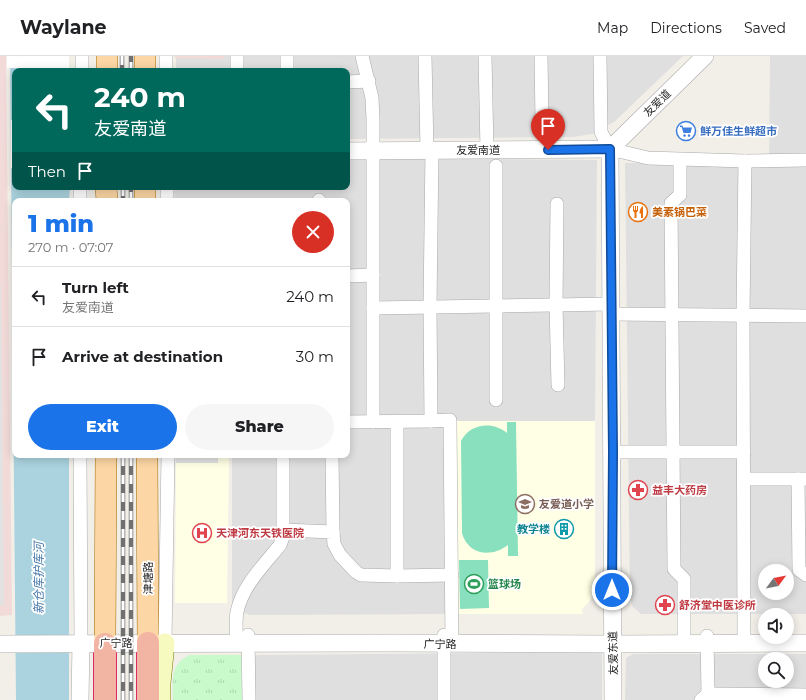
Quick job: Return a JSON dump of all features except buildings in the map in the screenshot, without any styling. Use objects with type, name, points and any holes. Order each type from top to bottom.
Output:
[{"type":"highway","points":[[105,638],[105,700]]},
{"type":"highway","name":"津塘路","points":[[156,694],[157,638]]},
{"type":"main road","points":[[107,56],[107,68]]},
{"type":"main road","points":[[145,56],[145,68]]},
{"type":"main road","points":[[105,638],[106,458]]},
{"type":"main road","name":"津塘路","points":[[147,458],[157,638]]},
{"type":"street","points":[[82,56],[82,68]]},
{"type":"street","points":[[166,56],[166,68]]},
{"type":"street","points":[[237,56],[237,68]]},
{"type":"street","points":[[287,56],[287,68]]},
{"type":"street","points":[[362,56],[372,98],[374,151],[373,422]]},
{"type":"street","points":[[425,56],[429,150],[431,421]]},
{"type":"street","points":[[485,56],[487,150]]},
{"type":"street","points":[[541,56],[542,121]]},
{"type":"street","points":[[600,56],[601,132],[610,149],[648,158],[680,160],[806,160]]},
{"type":"street","name":"友爱道","points":[[610,149],[705,56]]},
{"type":"street","points":[[350,82],[369,81]]},
{"type":"street","name":"友爱南道","points":[[350,151],[610,149]]},
{"type":"street","name":"友爱东道","points":[[610,149],[613,452],[612,640],[614,700]]},
{"type":"street","points":[[680,160],[680,195],[671,203],[672,453],[674,569],[684,579],[684,640]]},
{"type":"street","points":[[744,639],[743,315],[745,161]]},
{"type":"street","points":[[496,166],[496,400]]},
{"type":"street","points":[[557,204],[556,305],[558,385]]},
{"type":"street","points":[[350,276],[374,275]]},
{"type":"street","points":[[373,308],[556,305],[672,315],[806,316]]},
{"type":"street","points":[[350,422],[450,420],[452,575],[444,700]]},
{"type":"street","points":[[397,422],[397,576]]},
{"type":"street","points":[[613,452],[744,452]]},
{"type":"street","points":[[80,458],[77,638],[80,700]]},
{"type":"street","points":[[157,638],[168,458]]},
{"type":"street","points":[[250,700],[242,639],[237,615],[243,593],[280,545],[284,530],[283,458]]},
{"type":"street","points":[[332,458],[334,544],[340,555],[356,572],[361,576],[452,575]]},
{"type":"street","points":[[744,479],[802,479],[799,570],[806,575]]},
{"type":"street","points":[[284,530],[334,532]]},
{"type":"street","points":[[794,636],[806,636]]},
{"type":"street","name":"广宁路","points":[[744,639],[758,637]]},
{"type":"street","name":"广宁路","points":[[4,639],[744,639],[806,643]]},
{"type":"street","points":[[707,639],[705,697],[801,697]]},
{"type":"shaded area","points":[[0,56],[6,56],[12,615],[0,616]]},
{"type":"shaded area","points":[[175,56],[224,56],[224,59],[175,58]]},
{"type":"shaded area","points":[[176,56],[683,56],[614,122],[592,134],[573,137],[350,139],[350,68],[176,68]]},
{"type":"shaded area","points":[[770,56],[806,56],[806,614],[794,614],[794,608],[758,608],[758,614],[641,614],[633,607],[630,596],[625,163],[769,164]]},
{"type":"shaded area","points":[[350,158],[597,160],[595,421],[455,422],[457,614],[250,615],[240,612],[232,603],[232,458],[350,458],[350,198],[175,198],[174,190],[350,190]]},
{"type":"shaded area","points":[[1,286],[4,605],[0,605]]},
{"type":"shaded area","name":"友爱道小学","points":[[455,421],[595,421],[595,586],[590,601],[582,609],[583,614],[457,614]]},
{"type":"shaded area","name":"天津河东天铁医院","points":[[176,458],[229,458],[227,603],[175,603]]},
{"type":"shaded area","points":[[176,458],[218,458],[218,463],[176,463]]},
{"type":"shaded area","points":[[602,652],[602,700],[253,700],[254,656],[258,655]]},
{"type":"shaded area","points":[[633,654],[758,654],[758,688],[794,688],[794,654],[806,654],[806,700],[625,700],[626,658]]},
{"type":"green space","points":[[507,422],[516,422],[518,556],[508,556],[508,545],[494,552],[488,553],[475,550],[469,546],[462,533],[461,441],[470,430],[476,427],[495,427],[507,433]]},
{"type":"green space","name":"篮球场","points":[[459,560],[488,560],[489,608],[460,609]]},
{"type":"green space","points":[[190,655],[241,655],[242,700],[173,700],[173,680],[175,668],[178,663]]},
{"type":"water","points":[[10,56],[69,56],[69,68],[12,68],[12,190],[70,190],[69,198],[12,198],[12,271]]},
{"type":"water","name":"新仓库护库河","points":[[14,458],[69,458],[69,700],[16,700]]},
{"type":"pier","points":[[7,56],[69,56],[69,68],[7,68]]},
{"type":"pier","points":[[11,120],[12,168],[11,168]]},
{"type":"railway","points":[[122,56],[122,68]]},
{"type":"railway","points":[[131,56],[131,68]]},
{"type":"railway","points":[[123,190],[123,198]]},
{"type":"railway","points":[[131,190],[131,198]]},
{"type":"railway","points":[[123,458],[123,700]]},
{"type":"railway","points":[[131,458],[131,700]]},
{"type":"place","name":"鲜万佳生鲜超市","points":[[686,131]]},
{"type":"place","name":"美素锅巴菜","points":[[638,212]]},
{"type":"place","name":"益丰大药房","points":[[638,490]]},
{"type":"place","name":"友爱道小学","points":[[525,504]]},
{"type":"place","name":"教学楼","points":[[564,529]]},
{"type":"place","name":"天津河东天铁医院","points":[[202,533]]},
{"type":"place","name":"篮球场","points":[[474,584]]},
{"type":"place","name":"舒济堂中医诊所","points":[[665,605]]},
{"type":"route","points":[[548,150],[610,149],[613,452],[612,590]]}]
